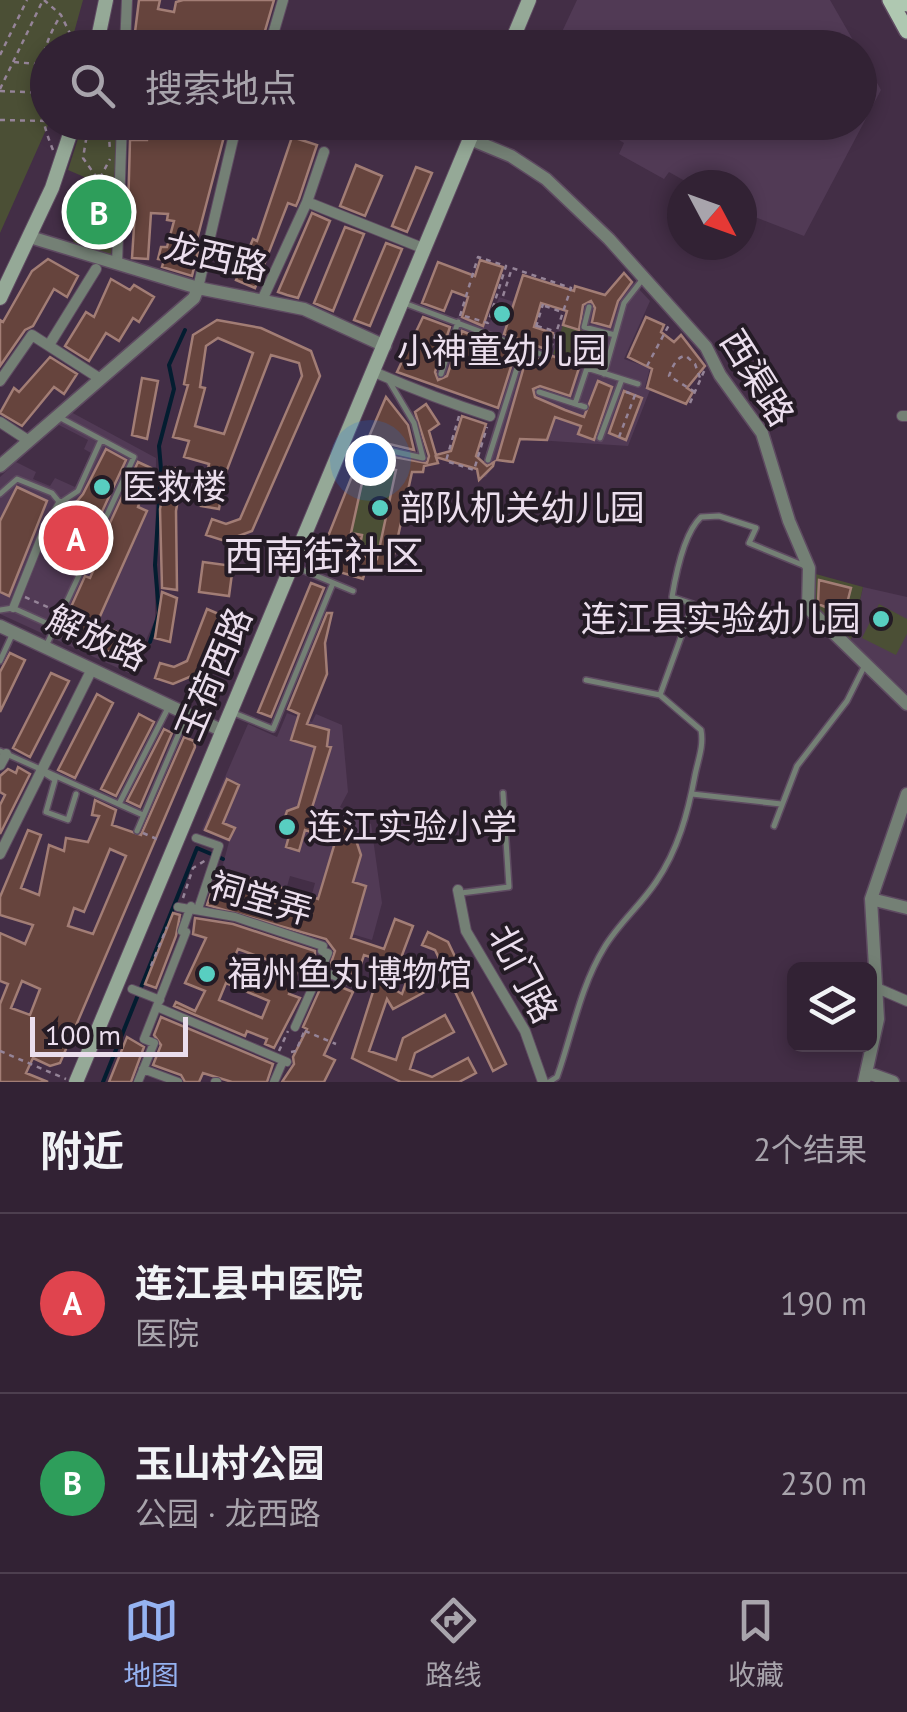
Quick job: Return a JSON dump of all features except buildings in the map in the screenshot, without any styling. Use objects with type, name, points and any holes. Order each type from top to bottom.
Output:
[{"type":"main road","points":[[100,30],[106,0]]},
{"type":"main road","points":[[516,30],[529,0]]},
{"type":"main road","points":[[890,0],[907,31]]},
{"type":"main road","points":[[0,298],[30,237],[67,140]]},
{"type":"main road","name":"玉荷西路","points":[[74,1082],[470,140]]},
{"type":"street","points":[[126,30],[127,0]]},
{"type":"street","points":[[274,30],[283,0]]},
{"type":"street","points":[[117,264],[122,140]]},
{"type":"street","points":[[0,466],[54,415],[194,298],[233,140]]},
{"type":"street","name":"西渠路","points":[[472,140],[537,172],[706,346],[759,426],[788,522],[809,568],[808,608],[907,704]]},
{"type":"street","points":[[263,298],[307,202],[324,152]]},
{"type":"street","points":[[307,202],[424,249]]},
{"type":"street","name":"龙西路","points":[[30,237],[198,288],[304,309],[385,346]]},
{"type":"street","points":[[49,346],[96,269]]},
{"type":"street","points":[[0,382],[32,335],[99,378]]},
{"type":"street","points":[[374,372],[395,377],[427,397],[490,416]]},
{"type":"street","points":[[0,422],[26,440]]},
{"type":"street","points":[[12,607],[43,532],[60,504]]},
{"type":"street","name":"解放路","points":[[0,626],[223,731]]},
{"type":"street","points":[[0,854],[92,669]]},
{"type":"street","points":[[875,962],[871,899],[907,794]]},
{"type":"street","points":[[138,1082],[154,1043],[144,1039],[186,932],[182,931],[219,846],[196,838]]},
{"type":"street","name":"北门路","points":[[458,892],[466,931],[518,1017],[546,1082]]},
{"type":"street","points":[[871,899],[907,908]]},
{"type":"street","name":"祠堂弄","points":[[179,907],[324,946],[322,951],[328,953],[320,972]]},
{"type":"street","points":[[295,1027],[309,987],[320,972],[356,984]]},
{"type":"street","points":[[877,988],[907,1001]]},
{"type":"street","points":[[137,991],[282,1060],[274,1082]]},
{"type":"street","points":[[873,1052],[866,1078],[892,1082]]},
{"type":"street","points":[[143,1069],[178,1082]]},
{"type":"lane","points":[[604,374],[624,303],[644,278]]},
{"type":"lane","points":[[402,303],[459,318],[492,337],[546,356]]},
{"type":"lane","points":[[589,306],[584,326],[615,335]]},
{"type":"lane","points":[[441,374],[459,318]]},
{"type":"lane","points":[[486,356],[492,337]]},
{"type":"lane","points":[[488,460],[523,349]]},
{"type":"lane","points":[[575,404],[587,368],[638,384]]},
{"type":"lane","points":[[362,444],[422,458],[414,423],[389,378]]},
{"type":"lane","points":[[600,438],[622,379]]},
{"type":"lane","points":[[538,392],[585,408]]},
{"type":"lane","points":[[46,647],[134,457],[54,415]]},
{"type":"lane","points":[[0,494],[10,482],[24,480],[52,492],[60,504],[78,492],[102,440]]},
{"type":"lane","points":[[660,696],[692,604],[672,597],[676,570],[684,557],[689,528],[701,517],[740,520],[756,528],[749,543],[809,568]]},
{"type":"lane","points":[[292,566],[353,592]]},
{"type":"lane","points":[[231,712],[273,729],[333,583]]},
{"type":"lane","points":[[0,610],[12,607],[55,628]]},
{"type":"lane","points":[[0,661],[14,632]]},
{"type":"lane","points":[[774,826],[797,766],[847,701],[865,664]]},
{"type":"lane","points":[[546,1082],[556,1077],[580,1013],[584,988],[604,948],[624,917],[654,886],[673,854],[703,742],[701,730],[660,696],[586,680]]},
{"type":"lane","points":[[119,804],[170,706]]},
{"type":"lane","points":[[136,831],[187,714]]},
{"type":"lane","points":[[2,757],[143,815]]},
{"type":"lane","points":[[41,772],[55,780],[46,812],[68,820],[76,794]]},
{"type":"lane","points":[[458,892],[509,887],[503,793]]},
{"type":"lane","points":[[692,794],[751,797],[780,804]]},
{"type":"path","points":[[0,55],[27,0]]},
{"type":"path","points":[[30,92],[0,90],[43,0],[61,15],[68,30]]},
{"type":"path","points":[[55,30],[61,15]]},
{"type":"path","points":[[13,62],[30,63]]},
{"type":"path","points":[[0,120],[30,121]]},
{"type":"path","points":[[50,140],[53,151]]},
{"type":"path","points":[[89,140],[82,152],[85,167],[100,178],[107,194],[102,206]]},
{"type":"path","points":[[100,178],[110,160],[109,140]]},
{"type":"path","points":[[107,194],[120,198]]},
{"type":"path","points":[[478,258],[506,266],[488,323],[459,318],[478,258]]},
{"type":"path","points":[[503,296],[512,268],[571,288],[546,356]]},
{"type":"path","points":[[556,332],[536,327],[543,305],[563,312]]},
{"type":"path","points":[[647,366],[678,315]]},
{"type":"path","points":[[695,392],[670,376],[681,356],[695,362],[700,378]]},
{"type":"path","points":[[690,370],[695,362]]},
{"type":"path","points":[[690,403],[700,378],[715,364]]},
{"type":"path","points":[[619,437],[635,396],[621,394]]},
{"type":"path","points":[[462,407],[446,462],[474,470],[490,416]]},
{"type":"path","points":[[353,463],[366,467]]},
{"type":"path","points":[[19,594],[62,614]]},
{"type":"path","points":[[136,831],[159,840]]},
{"type":"path","points":[[179,907],[195,866],[203,859],[234,877]]},
{"type":"path","points":[[182,880],[188,882]]},
{"type":"path","points":[[151,966],[163,926]]},
{"type":"path","points":[[234,958],[274,974]]},
{"type":"path","points":[[282,1060],[290,1025],[336,1044]]},
{"type":"path","points":[[282,1060],[305,1031]]},
{"type":"path","points":[[0,1052],[74,1082]]},
{"type":"shaded area","points":[[577,0],[830,0],[847,30],[563,30]]},
{"type":"shaded area","points":[[619,140],[855,140],[804,236],[757,218],[757,170],[667,170],[664,179],[619,154],[624,143]]},
{"type":"shaded area","points":[[624,273],[650,301],[624,359],[650,368],[645,387],[650,390],[628,446],[521,439],[513,462],[497,460],[486,477],[479,478],[499,408],[435,388],[458,316],[489,325],[499,297],[514,302],[502,339],[550,354],[575,286],[605,294]]},
{"type":"shaded area","points":[[69,411],[156,458],[155,620],[131,674],[0,614],[0,477],[16,462],[36,472],[33,479],[50,486],[55,478],[75,487],[91,453],[84,449],[88,440],[55,423]]},
{"type":"shaded area","name":"连江县实验幼儿园","points":[[863,587],[907,597],[907,693],[851,640]]},
{"type":"shaded area","name":"连江实验小学","points":[[287,713],[312,722],[316,714],[342,725],[348,792],[340,807],[371,824],[382,903],[372,940],[305,920],[315,883],[290,876],[286,890],[222,868],[229,842],[202,830],[248,724],[277,737]]},
{"type":"green space","points":[[0,0],[83,0],[75,30],[30,30],[30,140],[41,140],[0,233]]},
{"type":"green space","points":[[78,140],[116,140],[111,255],[73,242],[96,182],[68,170]]},
{"type":"green space","points":[[563,325],[608,337],[600,366],[553,354]]},
{"type":"green space","points":[[366,465],[396,470],[377,559],[356,566],[362,536],[351,533]]},
{"type":"green space","points":[[812,573],[863,587],[851,640],[814,611]]},
{"type":"green space","points":[[879,604],[907,619],[907,634],[896,655],[862,638]]},
{"type":"waterway","points":[[150,642],[159,613],[155,565],[159,446],[174,389],[169,365],[185,330]]},
{"type":"waterway","points":[[103,1082],[197,848],[223,859]]},
{"type":"place","name":"玉山村公园","points":[[99,212]]},
{"type":"place","name":"小神童幼儿园","points":[[502,314]]},
{"type":"place","name":"医救楼","points":[[102,487]]},
{"type":"place","name":"部队机关幼儿园","points":[[380,508]]},
{"type":"place","name":"连江县中医院","points":[[76,538]]},
{"type":"place","name":"连江县实验幼儿园","points":[[881,619]]},
{"type":"place","name":"连江实验小学","points":[[287,827]]},
{"type":"place","name":"福州鱼丸博物馆","points":[[207,974]]},
{"type":"district","name":"西南街社区","points":[[324,556]]}]
